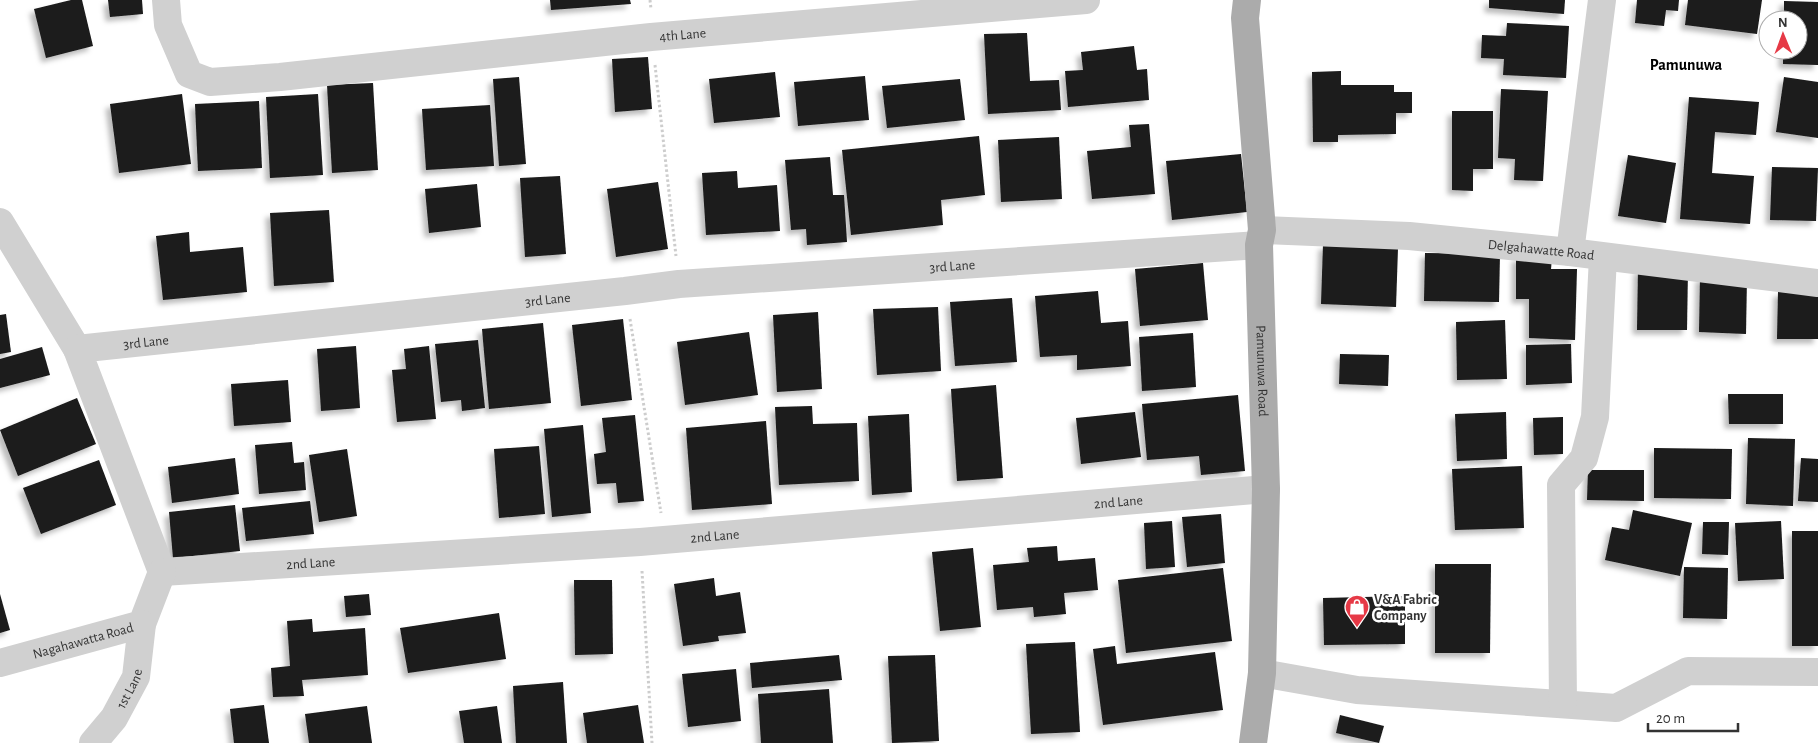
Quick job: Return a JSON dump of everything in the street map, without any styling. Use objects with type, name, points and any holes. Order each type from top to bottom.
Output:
[{"type":"main road","name":"Pamunuwa Road","points":[[1247,0],[1245,18],[1261,237],[1266,489],[1262,673],[1253,743]]},
{"type":"street","name":"4th Lane","points":[[166,0],[168,25],[189,74],[210,82],[280,77],[652,37],[1086,0]]},
{"type":"street","points":[[1570,252],[1602,0]]},
{"type":"street","points":[[0,222],[77,349],[162,572]]},
{"type":"street","name":"Delgahawatte Road","points":[[1261,237],[1409,236],[1570,252],[1818,283]]},
{"type":"street","name":"3rd Lane","points":[[77,349],[679,284],[1261,237]]},
{"type":"street","points":[[1563,704],[1561,485],[1584,458],[1595,417],[1603,257]]},
{"type":"street","name":"2nd Lane","points":[[162,572],[653,541],[1266,489]]},
{"type":"street","name":"Nagahawatta Road","points":[[0,664],[142,624],[162,572]]},
{"type":"street","name":"1st Lane","points":[[93,743],[114,718],[136,678],[142,624]]},
{"type":"street","points":[[1262,673],[1357,690],[1616,708],[1688,671],[1818,672]]},
{"type":"path","points":[[652,37],[679,284]]},
{"type":"path","points":[[625,291],[653,541],[652,743]]},
{"type":"building","points":[[71,0],[82,0],[93,46],[46,58],[34,9]]},
{"type":"building","points":[[108,0],[142,0],[143,14],[110,17]]},
{"type":"building","points":[[550,0],[630,0],[631,4],[551,10]]},
{"type":"building","points":[[1489,0],[1565,0],[1564,14],[1489,8]]},
{"type":"building","points":[[1637,0],[1679,0],[1678,11],[1666,10],[1664,26],[1635,23]]},
{"type":"building","points":[[1688,0],[1762,0],[1761,10],[1758,10],[1757,34],[1685,25]]},
{"type":"building","points":[[1784,1],[1818,2],[1818,65],[1783,64],[1783,60],[1808,60],[1808,10],[1784,10]]},
{"type":"building","points":[[1507,23],[1569,26],[1566,78],[1503,75],[1504,59],[1481,58],[1482,35],[1506,36]]},
{"type":"building","points":[[1027,33],[1030,81],[1059,80],[1061,110],[988,114],[984,34]]},
{"type":"building","points":[[1134,46],[1137,70],[1147,69],[1149,100],[1068,107],[1065,71],[1083,70],[1081,52]]},
{"type":"building","points":[[648,57],[652,109],[615,112],[612,59]]},
{"type":"building","points":[[1341,71],[1341,85],[1394,85],[1394,92],[1412,92],[1412,113],[1396,113],[1396,134],[1338,135],[1338,142],[1313,142],[1312,72]]},
{"type":"building","points":[[775,72],[780,117],[714,123],[709,79]]},
{"type":"building","points":[[865,76],[869,120],[798,126],[794,82]]},
{"type":"building","points":[[519,77],[526,164],[499,166],[493,79]]},
{"type":"building","points":[[1784,77],[1818,82],[1818,138],[1776,132]]},
{"type":"building","points":[[960,79],[965,120],[887,128],[882,86]]},
{"type":"building","points":[[373,83],[378,170],[332,173],[327,85]]},
{"type":"building","points":[[1501,89],[1548,91],[1543,181],[1514,180],[1515,159],[1498,158]]},
{"type":"building","points":[[182,94],[191,164],[119,173],[110,104]]},
{"type":"building","points":[[318,94],[323,175],[270,178],[266,97]]},
{"type":"building","points":[[1689,97],[1759,102],[1756,135],[1715,132],[1712,173],[1754,176],[1750,224],[1680,219]]},
{"type":"building","points":[[259,101],[262,168],[198,171],[195,104]]},
{"type":"building","points":[[490,105],[494,166],[426,170],[422,109]]},
{"type":"building","points":[[1452,111],[1493,111],[1493,169],[1473,169],[1473,191],[1452,190]]},
{"type":"building","points":[[1149,124],[1155,194],[1092,199],[1087,151],[1131,147],[1129,125]]},
{"type":"building","points":[[979,136],[985,195],[941,200],[943,225],[851,235],[842,150]]},
{"type":"building","points":[[1059,137],[1062,199],[1001,202],[998,140]]},
{"type":"building","points":[[1241,154],[1247,212],[1172,220],[1166,161]]},
{"type":"building","points":[[1628,155],[1676,163],[1666,223],[1618,216]]},
{"type":"building","points":[[830,157],[833,195],[844,195],[847,242],[807,245],[806,229],[791,230],[785,160]]},
{"type":"building","points":[[1772,167],[1818,168],[1816,221],[1770,220]]},
{"type":"building","points":[[737,171],[738,188],[777,185],[780,231],[706,235],[702,173]]},
{"type":"building","points":[[560,176],[566,254],[525,257],[520,178]]},
{"type":"building","points":[[658,182],[668,249],[616,257],[607,189]]},
{"type":"building","points":[[477,184],[481,227],[429,233],[425,189]]},
{"type":"building","points":[[329,210],[334,282],[274,286],[270,213]]},
{"type":"building","points":[[189,232],[190,252],[243,247],[247,292],[163,300],[156,236]]},
{"type":"building","points":[[1323,245],[1398,248],[1396,307],[1321,304]]},
{"type":"building","points":[[1425,253],[1500,254],[1499,302],[1424,301]]},
{"type":"building","points":[[1516,257],[1552,258],[1551,269],[1577,269],[1575,340],[1529,338],[1529,299],[1516,299]]},
{"type":"building","points":[[1203,263],[1208,320],[1140,326],[1135,269]]},
{"type":"building","points":[[1638,269],[1688,269],[1687,330],[1637,330]]},
{"type":"building","points":[[1700,277],[1747,277],[1746,334],[1699,332]]},
{"type":"building","points":[[1098,291],[1101,323],[1128,321],[1131,366],[1077,370],[1077,355],[1040,357],[1035,296]]},
{"type":"building","points":[[1778,292],[1818,293],[1818,339],[1777,339]]},
{"type":"building","points":[[1012,298],[1017,362],[955,366],[950,302]]},
{"type":"building","points":[[938,307],[941,371],[877,375],[873,309]]},
{"type":"building","points":[[818,312],[822,389],[777,392],[773,315]]},
{"type":"building","points":[[6,314],[11,352],[0,354],[0,315]]},
{"type":"building","points":[[623,319],[632,400],[581,406],[572,325]]},
{"type":"building","points":[[1505,320],[1507,379],[1457,380],[1456,322]]},
{"type":"building","points":[[543,323],[551,403],[489,409],[482,329]]},
{"type":"building","points":[[749,332],[758,395],[685,405],[677,342]]},
{"type":"building","points":[[1193,333],[1196,387],[1142,391],[1139,337]]},
{"type":"building","points":[[478,340],[485,408],[462,411],[461,400],[441,402],[435,344]]},
{"type":"building","points":[[1571,344],[1572,383],[1526,385],[1526,345]]},
{"type":"building","points":[[356,346],[360,408],[321,411],[317,349]]},
{"type":"building","points":[[429,346],[436,419],[397,422],[392,370],[406,369],[404,349]]},
{"type":"building","points":[[42,347],[50,375],[0,388],[0,359]]},
{"type":"building","points":[[1340,354],[1389,355],[1388,386],[1339,384]]},
{"type":"building","points":[[288,380],[291,422],[234,426],[231,384]]},
{"type":"building","points":[[996,385],[1003,478],[957,481],[951,389]]},
{"type":"building","points":[[1728,394],[1783,394],[1783,424],[1729,424]]},
{"type":"building","points":[[1238,395],[1245,471],[1201,475],[1199,456],[1147,460],[1142,404]]},
{"type":"building","points":[[77,398],[96,444],[18,476],[0,430]]},
{"type":"building","points":[[812,406],[813,424],[857,423],[859,481],[779,485],[775,407]]},
{"type":"building","points":[[1135,412],[1141,457],[1081,464],[1076,418]]},
{"type":"building","points":[[1506,412],[1507,459],[1457,461],[1455,414]]},
{"type":"building","points":[[909,414],[912,492],[872,495],[868,416]]},
{"type":"building","points":[[635,415],[644,501],[618,503],[616,483],[597,484],[594,454],[606,452],[602,418]]},
{"type":"building","points":[[1563,417],[1563,454],[1534,455],[1533,418]]},
{"type":"building","points":[[766,421],[772,504],[692,510],[686,428]]},
{"type":"building","points":[[583,425],[591,513],[552,517],[544,429]]},
{"type":"building","points":[[1748,438],[1795,439],[1793,506],[1746,504]]},
{"type":"building","points":[[292,442],[294,463],[304,462],[306,490],[259,494],[255,445]]},
{"type":"building","points":[[539,446],[545,514],[499,518],[494,449]]},
{"type":"building","points":[[1654,448],[1732,449],[1731,499],[1654,498]]},
{"type":"building","points":[[347,449],[357,516],[319,522],[309,455]]},
{"type":"building","points":[[235,458],[239,494],[172,503],[168,467]]},
{"type":"building","points":[[1801,458],[1818,459],[1818,502],[1798,501]]},
{"type":"building","points":[[99,460],[116,505],[41,534],[23,488]]},
{"type":"building","points":[[1522,466],[1524,528],[1455,530],[1452,469]]},
{"type":"building","points":[[1588,470],[1644,470],[1644,501],[1587,500]]},
{"type":"building","points":[[310,501],[314,534],[246,541],[242,508]]},
{"type":"building","points":[[235,505],[240,551],[173,558],[169,512]]},
{"type":"building","points":[[1633,510],[1692,523],[1680,576],[1605,560],[1612,527],[1629,530]]},
{"type":"building","points":[[1221,514],[1225,563],[1187,567],[1182,517]]},
{"type":"building","points":[[1172,521],[1175,567],[1146,569],[1144,523]]},
{"type":"building","points":[[1781,521],[1784,579],[1738,581],[1735,523]]},
{"type":"building","points":[[1703,522],[1729,522],[1728,555],[1702,554]]},
{"type":"building","points":[[1792,531],[1818,531],[1818,646],[1792,646]]},
{"type":"building","points":[[1057,546],[1058,561],[1095,558],[1098,590],[1064,593],[1066,614],[1034,617],[1033,607],[997,610],[993,565],[1029,562],[1027,548]]},
{"type":"building","points":[[973,548],[981,627],[940,631],[932,552]]},
{"type":"building","points":[[1435,564],[1491,564],[1490,653],[1435,653]]},
{"type":"building","points":[[1684,567],[1728,568],[1727,619],[1683,618]]},
{"type":"building","points":[[1223,568],[1232,641],[1126,653],[1118,580]]},
{"type":"building","points":[[714,578],[716,596],[740,592],[746,633],[718,636],[719,641],[683,646],[674,584]]},
{"type":"building","points":[[574,580],[612,580],[613,654],[575,655]]},
{"type":"building","points":[[0,594],[10,630],[0,633]]},
{"type":"building","points":[[369,594],[371,615],[346,617],[344,596]]},
{"type":"building","points":[[1405,596],[1405,644],[1324,645],[1323,598]]},
{"type":"building","points":[[499,613],[506,659],[408,673],[400,628]]},
{"type":"building","points":[[312,619],[313,632],[365,628],[368,675],[302,680],[304,696],[273,697],[271,668],[290,666],[287,621]]},
{"type":"building","points":[[1075,642],[1080,732],[1031,734],[1026,644]]},
{"type":"building","points":[[1115,646],[1117,664],[1215,652],[1223,710],[1103,725],[1093,649]]},
{"type":"building","points":[[839,655],[842,680],[752,688],[750,663]]},
{"type":"building","points":[[935,655],[939,741],[892,743],[888,656]]},
{"type":"building","points":[[736,669],[741,721],[688,727],[682,674]]},
{"type":"building","points":[[563,682],[567,743],[516,743],[513,686]]},
{"type":"building","points":[[829,689],[833,743],[761,743],[758,694]]},
{"type":"building","points":[[264,705],[269,743],[234,743],[230,709]]},
{"type":"building","points":[[638,705],[644,743],[587,743],[583,713]]},
{"type":"building","points":[[367,706],[372,743],[309,743],[305,714]]},
{"type":"building","points":[[497,706],[502,743],[464,743],[459,711]]},
{"type":"building","points":[[1340,715],[1384,726],[1379,743],[1336,733]]},
{"type":"place","name":"V&A Fabric Company","points":[[1357,628]]},
{"type":"district","name":"Pamunuwa","points":[[1686,64]]}]
